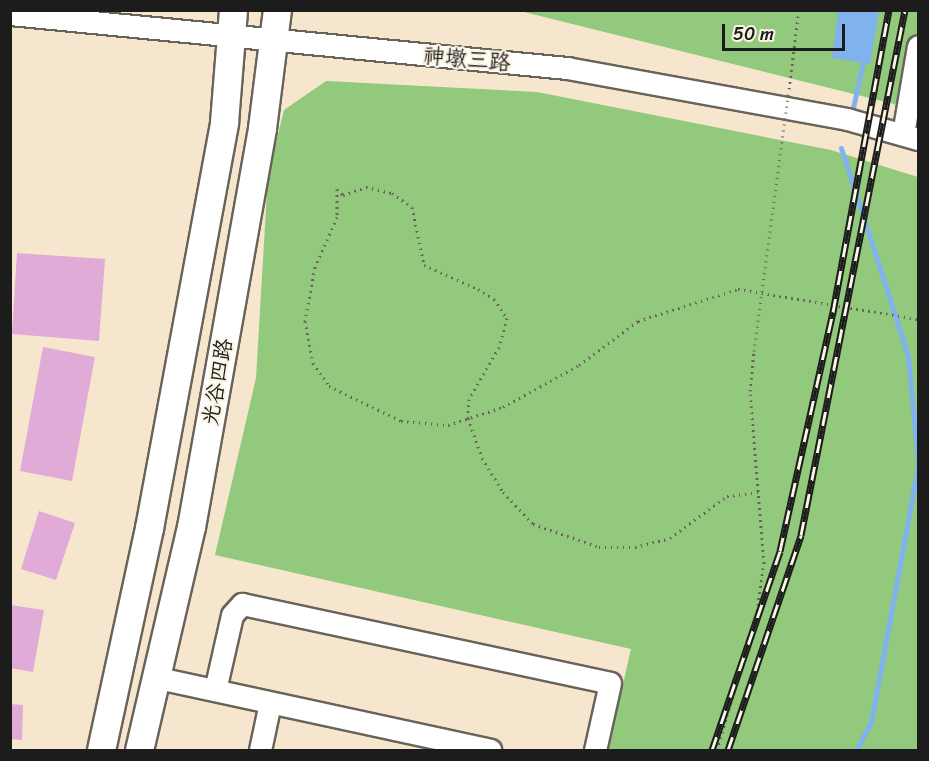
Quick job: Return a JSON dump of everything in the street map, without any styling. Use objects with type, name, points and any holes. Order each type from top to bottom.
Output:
[{"type":"main road","name":"光谷四路","points":[[139,750],[158,678],[195,504],[274,41],[277,10]]},
{"type":"main road","name":"光谷四路","points":[[101,750],[179,372],[224,122],[232,23]]},
{"type":"street","name":"神墩三路","points":[[10,14],[232,23],[274,41],[567,68],[911,136]]},
{"type":"street","points":[[911,136],[918,46]]},
{"type":"street","points":[[215,690],[232,615],[242,604],[610,683],[595,750]]},
{"type":"street","points":[[158,678],[490,750]]},
{"type":"street","points":[[260,750],[270,703]]},
{"type":"path","points":[[717,750],[756,617],[764,563],[750,392],[799,10]]},
{"type":"path","points":[[759,492],[728,496],[670,538],[635,547],[599,547],[533,524],[493,475],[468,418],[469,399],[499,347],[507,318],[494,299],[478,289],[424,265],[412,207],[392,193],[366,187],[343,195],[337,189],[337,217],[315,267],[304,321],[313,363],[329,386],[401,421],[448,425],[468,418],[503,407],[579,365],[638,321],[738,290],[918,319]]},
{"type":"green space","points":[[520,11],[918,11],[918,110]]},
{"type":"green space","points":[[326,81],[537,92],[831,150],[918,177],[918,750],[608,750],[631,649],[215,555],[256,378],[268,175],[284,110]]},
{"type":"water","points":[[838,11],[879,11],[870,64],[832,58]]},
{"type":"building","points":[[17,253],[105,259],[99,341],[12,334]]},
{"type":"building","points":[[43,347],[95,357],[72,481],[20,471]]},
{"type":"building","points":[[39,511],[75,523],[56,580],[21,569]]},
{"type":"building","points":[[10,605],[44,610],[33,672],[10,668]]},
{"type":"building","points":[[10,704],[23,705],[22,740],[10,739]]},
{"type":"waterway","points":[[853,108],[864,57]]},
{"type":"waterway","points":[[841,148],[908,356],[918,464]]},
{"type":"waterway","points":[[856,750],[871,722],[918,466]]},
{"type":"railway","points":[[712,750],[780,551],[833,312],[889,10]]},
{"type":"railway","points":[[728,750],[801,535],[905,10]]}]
